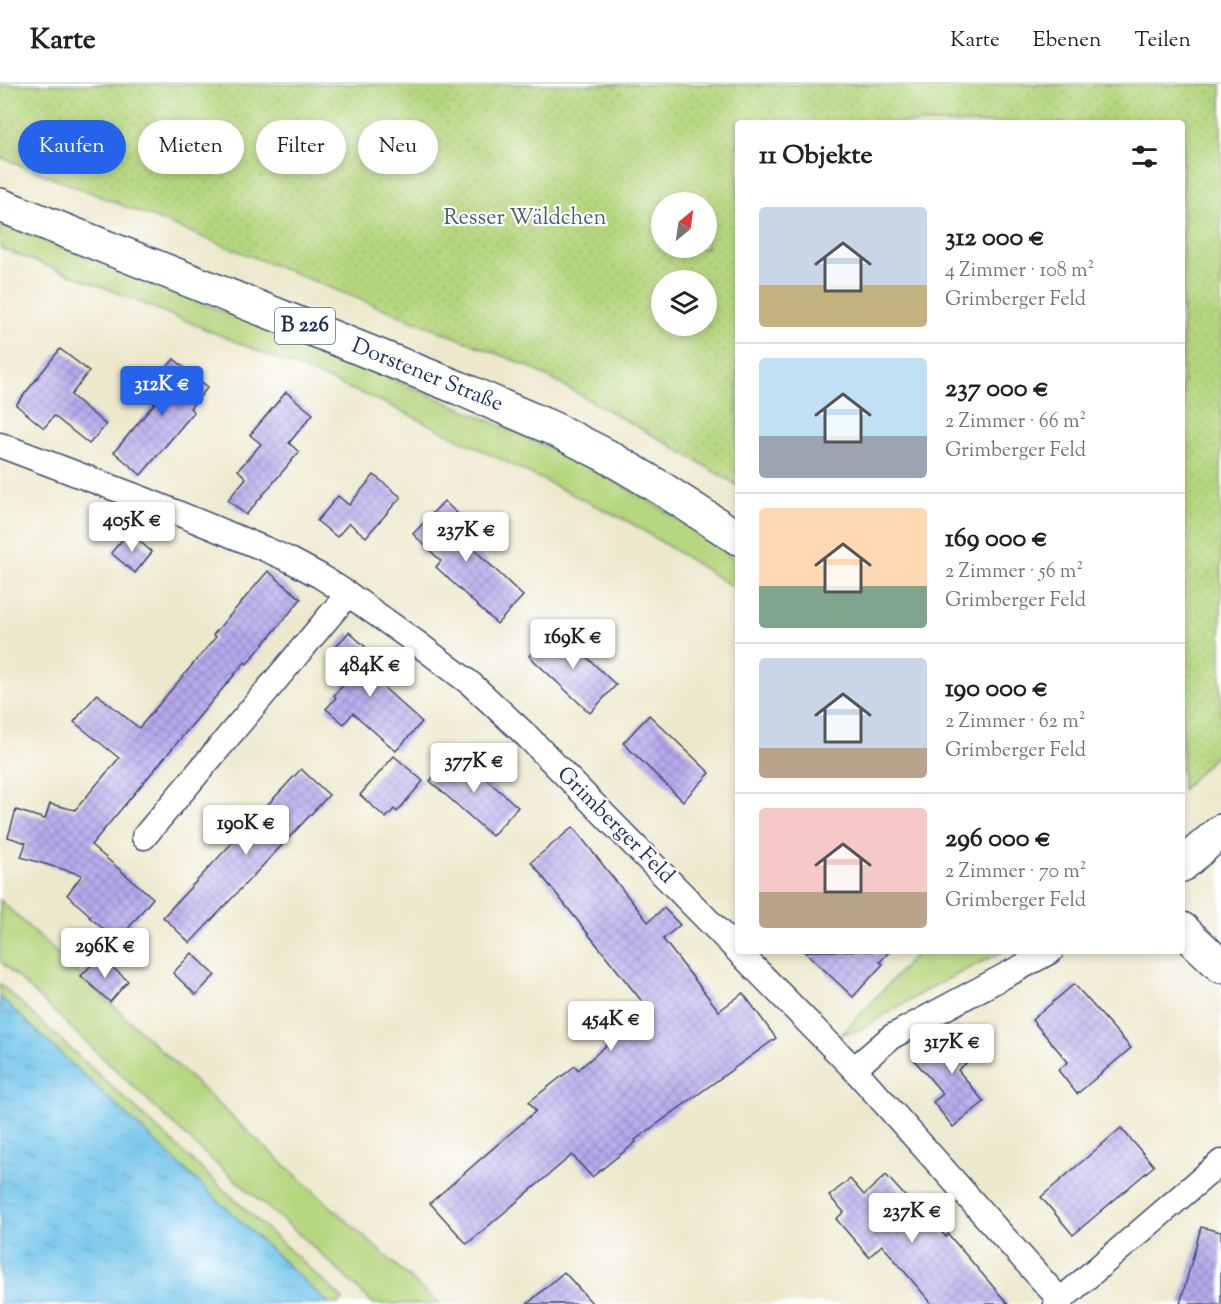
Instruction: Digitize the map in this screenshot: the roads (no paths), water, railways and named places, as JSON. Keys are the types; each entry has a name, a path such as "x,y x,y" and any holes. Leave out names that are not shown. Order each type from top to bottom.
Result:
{"main road":[{"name":"Dorstener Straße","path":"0,205 459,388 554,429 661,488 735,536"},
{"path":"1185,861 1221,831"},
{"path":"1185,932 1221,966"}],"street":[{"name":"Grimberger Feld","path":"0,444 265,549 320,576 348,594 471,684 527,736 735,948"},
{"path":"144,837 348,594"},
{"name":"Grimberger Feld","path":"741,954 854,1069 1058,1302"},
{"path":"854,1069 891,1037 1046,954"},
{"path":"1058,1302 1221,1162"}],"water":[{"path":"0,997 329,1304 0,1304"}],"park label":[{"name":"Resser Wäldchen","path":"525,219"}]}
